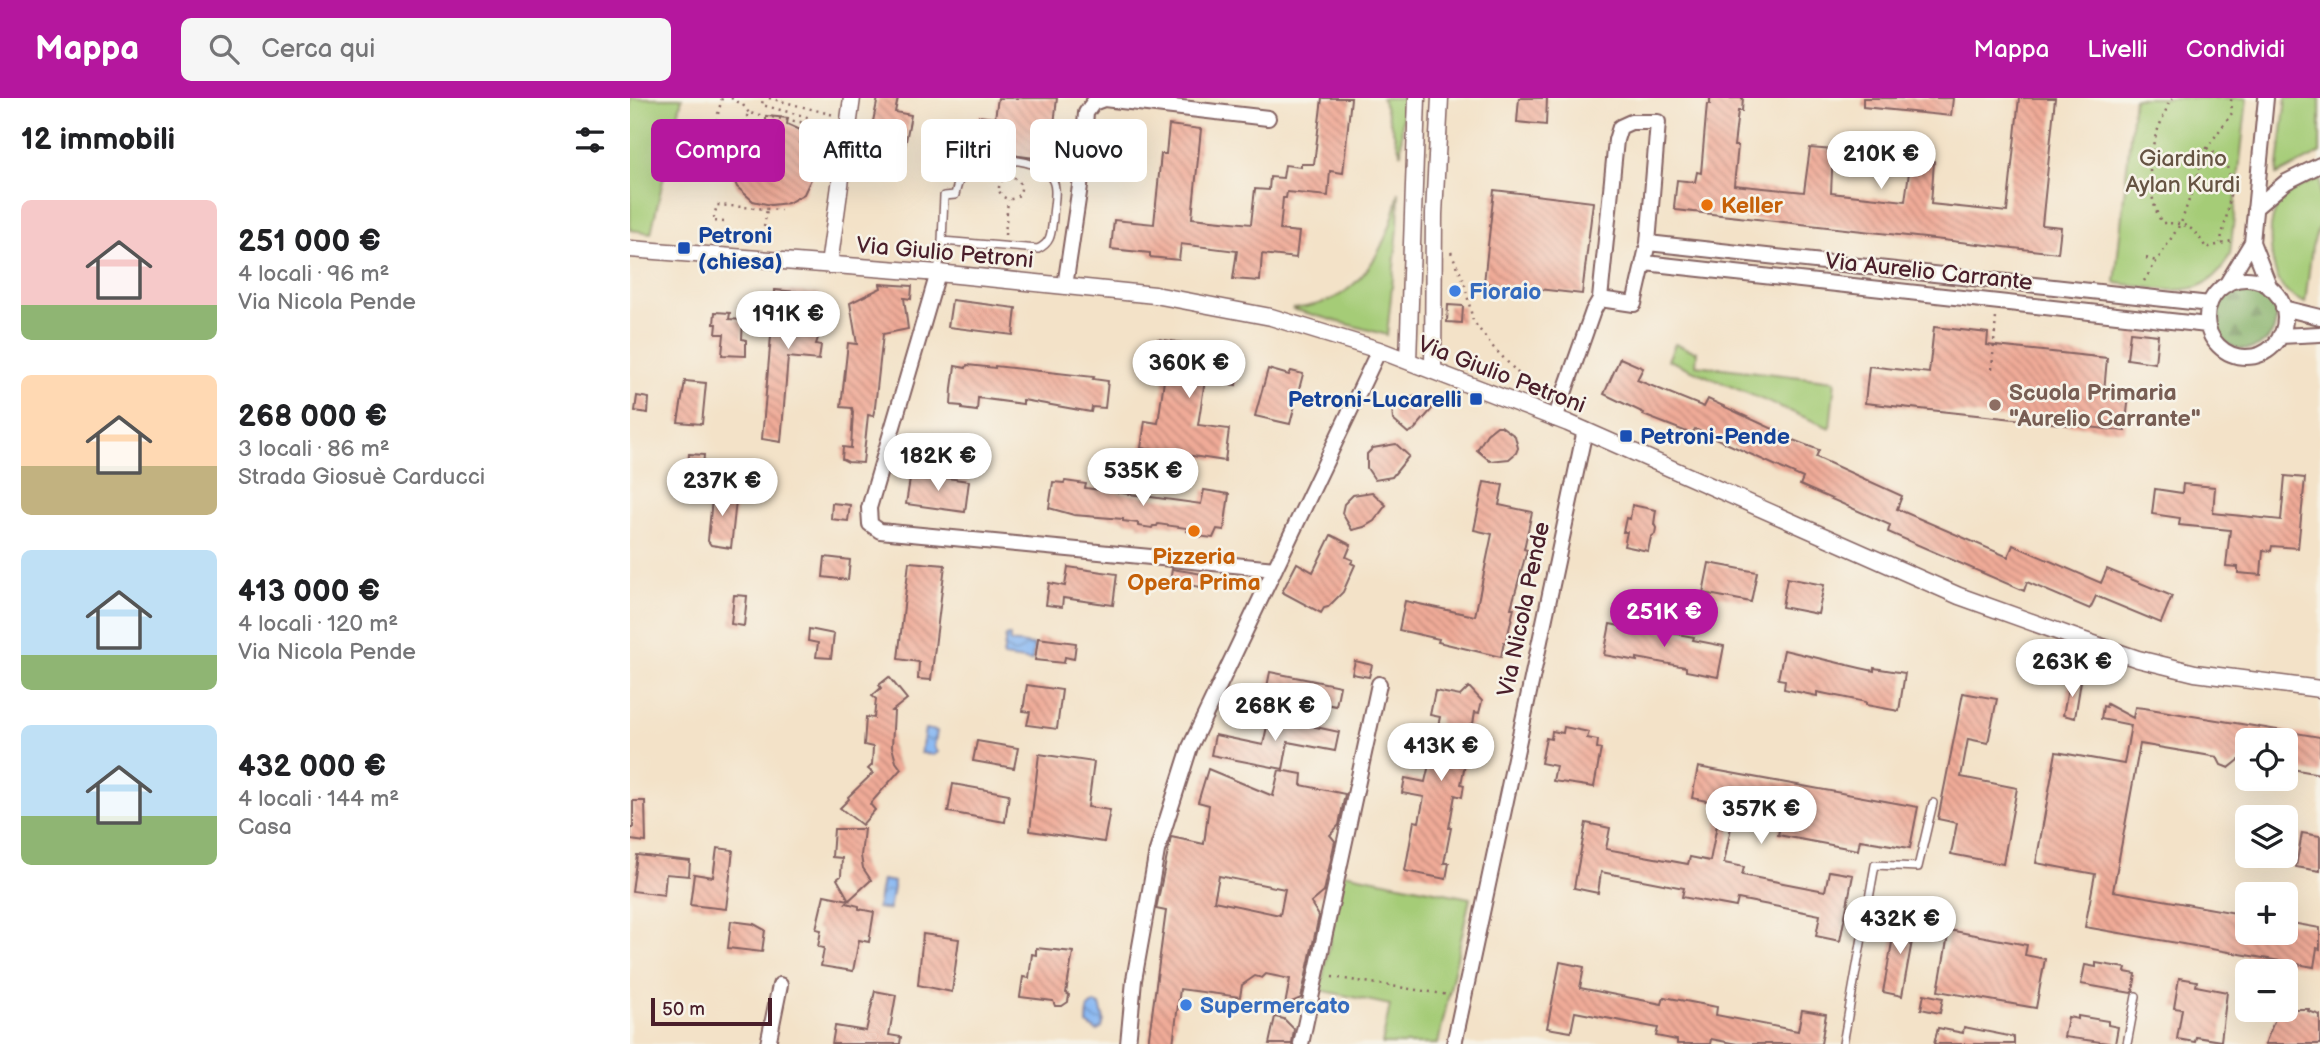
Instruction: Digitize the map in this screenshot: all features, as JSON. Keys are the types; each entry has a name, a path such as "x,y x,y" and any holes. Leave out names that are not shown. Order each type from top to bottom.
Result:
{"street":[{"path":"829,265 847,118 852,98"},
{"path":"1408,361 1418,98"},
{"path":"1433,371 1434,214 1440,98"},
{"path":"2227,285 2252,242 2266,98"},
{"path":"1065,286 1080,186 1086,113 1093,103 1104,99 1268,118"},
{"path":"1548,416 1593,311 1601,299 1616,140 1620,127 1631,122 1658,122 1648,243 1634,304 1601,299"},
{"path":"2255,208 2286,182 2320,165"},
{"path":"2252,242 2270,288 2283,308 2283,327 2273,346 2252,357 2240,357 2218,346 2207,324 2210,303 2216,292 2227,285 2247,279 2258,281 2270,288"},
{"name":"Via Aurelio Carrante","path":"1648,243 2210,303"},
{"name":"Via Giulio Petroni","path":"630,249 938,273 1155,295 1272,317 1379,350 1585,430 1959,596 2067,635 2138,659 2194,673 2320,689"},
{"name":"Via Aurelio Carrante","path":"1645,263 2207,324"},
{"path":"938,273 869,508 870,524 880,531 1275,569"},
{"path":"2283,308 2320,317"},
{"path":"2280,336 2320,334"},
{"path":"1128,1044 1134,980 1157,851 1190,747 1379,350"},
{"name":"Via Nicola Pende","path":"1454,1044 1585,430"},
{"path":"1301,1044 1379,684"},
{"path":"768,1044 780,985"}],"lane":[{"path":"938,273 944,196 955,195 957,183 966,170 990,159 1028,163 1045,170 1054,181 1051,239 1046,245 1038,249 942,241"},
{"path":"1843,1044 1875,865 1918,867 1933,803"},
{"path":"2127,1044 2136,996"}],"path":[{"path":"717,119 722,98"},
{"path":"732,98 749,113 811,124 811,118 762,105 763,98"},
{"path":"769,98 847,118"},
{"path":"2173,98 2169,101 2156,134 2151,167 2151,188 2156,212 2162,223 2181,223 2191,227 2206,248 2235,240"},
{"path":"2140,288 2181,223 2207,148 2232,113 2231,98"},
{"path":"745,119 749,113"},
{"path":"2207,148 2223,160 2229,171 2229,204 2219,244"},
{"path":"1014,177 1020,183 1021,192 1018,197 1008,200 1000,194 999,184 1004,178 1014,177"},
{"path":"1004,246 1008,200"},
{"path":"724,222 713,221 717,205 781,210"},
{"path":"764,227 767,209"},
{"path":"1449,248 1464,281 1473,321 1493,347 1537,394 1548,416"},
{"path":"2146,258 2157,262"},
{"path":"1992,369 1996,313"},
{"path":"1316,976 1371,982 1464,998"}],"green space":[{"path":"630,98 682,98 677,119 651,119 651,182 663,182 651,233 630,230"},
{"path":"1382,98 1403,98 1401,154"},
{"name":"Giardino Aylan Kurdi","path":"2134,98 2247,98 2230,254 2209,281 2196,287 2166,290 2115,283"},
{"path":"2286,98 2320,98 2320,153 2277,175"},
{"path":"2320,178 2320,223 2312,247 2305,303 2287,293 2279,280 2272,258 2272,222 2279,204 2287,195"},
{"path":"1399,192 1387,335 1292,309 1316,305 1334,298 1363,275 1380,250 1392,221"},
{"path":"2239,287 2251,287 2267,296 2274,306 2274,330 2267,340 2251,349 2239,349 2228,344 2219,335 2214,324 2214,312 2219,301 2228,292"},
{"path":"1675,344 1697,352 1696,365 1835,381 1830,428 1668,360"},
{"path":"1344,873 1470,898 1438,1044 1382,1044 1390,1005 1320,990"}],"water":[{"path":"1006,636 1010,636 1010,642 1034,645 1032,661 1003,657"},
{"path":"925,729 937,731 934,747 938,752 934,755 921,753"},
{"path":"882,880 894,882 889,910 877,908"},
{"path":"1094,1003 1100,1005 1104,1020 1102,1028 1097,1031 1087,1024 1088,1008"}],"building":[{"path":"878,98 898,98 895,112 911,115 907,136 907,119 874,119"},
{"path":"998,98 1057,98 1055,119 1030,119 1030,157 1016,155 1016,119 979,119 979,116 995,118"},
{"path":"1322,98 1351,98 1343,173 1330,171 1328,196 1287,192 1286,198 1283,198 1280,230 1299,232 1296,258 1262,254 1260,281 1233,279 1237,251 1181,244 1179,260 1150,257 1150,253 1111,249 1114,220 1154,224 1161,154 1166,154 1169,125 1201,129 1192,218 1251,224 1255,189 1269,190 1270,177 1283,178 1285,165 1301,167 1301,164 1314,164"},
{"path":"1519,98 1547,98 1546,125 1517,122"},
{"path":"1710,98 1743,98 1742,111 1738,111 1734,146 1738,146 1734,185 1804,192 1810,148 1833,150 1831,193 1905,201 1911,158 1934,161 1931,204 2007,212 2019,98 2055,98 2042,225 2061,227 2058,253 1676,210 1677,180 1695,182 1697,172 1701,173 1707,104 1710,104"},
{"path":"1863,98 1953,98 1951,116 1863,107"},
{"path":"766,116 788,118 787,124 799,129 799,182 810,182 804,194 788,203 771,205 753,201 735,182 785,182 785,119 766,119"},
{"path":"1494,190 1593,202 1582,294 1484,283"},
{"path":"880,284 912,286 911,299 904,298 908,329 883,334 875,407 873,416 868,415 863,463 848,462 842,459 843,447 851,448 853,412 852,408 841,407 848,343 857,344 850,303 881,288"},
{"path":"775,290 819,294 816,344 821,345 819,360 788,357 781,442 762,439"},
{"path":"952,300 1016,308 1013,335 948,327"},
{"path":"1448,305 1463,306 1462,323 1447,322"},
{"path":"715,312 730,313 729,319 743,320 742,339 746,340 746,356 722,355 724,334 716,334"},
{"path":"1934,327 1988,333 1987,345 2107,358 2104,392 2129,395 2125,431 1865,403 1869,366 1929,373"},
{"path":"2130,332 2158,335 2155,363 2127,359"},
{"path":"1158,339 1241,352 1236,385 1205,380 1198,425 1229,429 1225,461 1141,448 1145,421 1158,423 1166,366 1154,365"},
{"path":"1620,358 1643,368 1637,380 1704,407 1708,399 1786,435 1785,437 1819,450 1816,457 1902,496 1897,509 2008,557 2013,545 2101,583 2107,569 2172,596 2161,623 2096,596 2090,609 2027,582 2024,591 1888,532 1890,525 1800,485 1803,478 1695,429 1692,434 1643,415 1644,413 1604,394"},
{"path":"967,365 1094,377 1093,379 1108,381 1105,408 1092,407 1091,412 1023,400 1023,404 978,398 977,411 962,409 962,406 951,405 952,388 955,366 966,368"},
{"path":"1268,369 1289,375 1291,371 1303,374 1290,424 1255,416"},
{"path":"685,381 706,383 702,424 678,422"},
{"path":"637,396 649,398 648,413 635,411"},
{"path":"1416,396 1432,409 1414,430 1408,433 1393,420 1392,407 1397,400"},
{"path":"1497,426 1515,436 1518,448 1509,459 1490,461 1477,450 1487,434"},
{"path":"1396,444 1409,456 1392,477 1375,480 1367,468 1367,454 1373,448"},
{"path":"689,454 704,455 701,487 687,486"},
{"path":"911,473 969,481 965,512 906,504"},
{"path":"2285,476 2305,478 2298,548 2272,546 2271,551 2263,550 2261,575 2238,573 2238,567 2226,566 2230,530 2179,525 2180,518 2152,514 2155,489 2182,493 2183,484 2215,487 2213,513 2281,520"},
{"path":"1053,482 1086,484 1085,488 1201,504 1204,490 1229,494 1224,530 1217,529 1213,538 1196,536 1197,532 1187,531 1187,528 1158,524 1152,528 1138,526 1138,523 1123,519 1074,515 1049,508"},
{"path":"1484,482 1503,485 1499,505 1532,512 1524,549 1527,550 1501,657 1399,630 1405,601 1475,616 1492,534 1474,530"},
{"path":"713,488 737,491 731,548 711,545 708,541"},
{"path":"1372,492 1386,505 1374,521 1352,530 1342,513 1344,504 1353,495"},
{"path":"832,503 850,505 848,521 831,519"},
{"path":"1632,505 1656,510 1655,534 1651,537 1648,551 1624,546 1627,532 1623,532 1626,518 1630,519"},
{"path":"1331,535 1351,545 1346,557 1353,560 1351,563 1355,565 1343,592 1321,613 1282,592 1297,563 1313,572"},
{"path":"825,557 850,560 848,580 823,577"},
{"path":"909,562 945,565 931,680 918,679 919,662 898,659"},
{"path":"1709,563 1757,572 1751,602 1703,593"},
{"path":"1068,567 1117,574 1113,605 1063,598 1062,607 1046,605 1049,583 1065,586"},
{"path":"1172,569 1203,574 1201,587 1170,582"},
{"path":"1787,578 1824,585 1818,614 1782,607"},
{"path":"734,595 747,596 744,626 731,624"},
{"path":"1610,624 1694,637 1693,640 1724,646 1718,677 1686,671 1686,667 1604,655"},
{"path":"809,629 834,634 831,658 816,657 818,643 808,641"},
{"path":"1038,638 1076,643 1074,659 1065,657 1064,663 1035,660"},
{"path":"1784,650 1874,671 1874,668 1905,673 1899,711 1817,692 1817,696 1784,689 1785,680 1778,679"},
{"path":"1355,661 1372,665 1369,677 1352,674"},
{"path":"1270,672 1340,686 1336,706 1266,692"},
{"path":"889,677 907,699 892,711 892,747 901,769 870,804 875,810 862,825 840,808 873,773 868,769 872,765 873,747 864,745 866,717 874,718 876,699 872,696 881,688 879,685"},
{"path":"2070,679 2081,681 2075,718 2063,715"},
{"path":"1027,685 1062,690 1057,729 1027,725 1030,712 1023,711"},
{"path":"1469,687 1482,701 1479,713 1475,712 1473,724 1470,724 1465,748 1468,749 1461,784 1464,785 1462,797 1455,795 1444,863 1449,863 1446,879 1405,871 1414,821 1419,822 1424,797 1402,793 1405,778 1425,782 1440,717 1430,715 1435,691 1460,696"},
{"path":"1963,693 1997,699 1988,743 1968,739 1961,777 2017,788 2003,864 1951,854 1957,823 1938,819"},
{"path":"2107,704 2133,718 2135,707 2264,728 2235,728 2235,763 2229,768 2221,765 2217,757 2140,744 2113,891 2235,913 2235,945 2298,945 2298,924 2320,928 2320,949 2317,948 2314,967 2298,964 2298,959 2268,959 2085,927 2095,874 2036,863 2056,752 2124,764 2131,725 2101,719 2103,706 2106,707"},
{"path":"1269,717 1339,732 1335,751 1288,742 1283,769 1211,755 1215,735 1263,745"},
{"path":"1564,727 1589,732 1587,738 1598,740 1597,748 1601,749 1594,787 1553,781 1556,766 1541,763 1546,738 1551,739 1552,731 1563,733"},
{"path":"2298,733 2320,737 2320,774 2298,770"},
{"path":"977,741 1018,748 1014,768 973,761"},
{"path":"1039,754 1094,762 1088,807 1110,810 1104,842 1030,831"},
{"path":"1698,767 1918,807 1910,848 1860,840 1858,850 1778,835 1782,818 1735,807 1724,863 1744,867 1742,875 1825,891 1829,871 1853,875 1840,941 1816,936 1820,915 1738,899 1736,907 1682,897 1684,888 1601,872 1598,893 1574,888 1586,823 1610,828 1606,849 1688,864 1690,857 1710,861 1721,804 1692,798"},
{"path":"1208,769 1273,796 1279,770 1302,774 1301,785 1345,794 1339,825 1330,835 1335,841 1324,892 1311,903 1319,916 1301,998 1285,1005 1290,979 1266,974 1262,978 1255,976 1242,985 1240,997 1180,989 1173,1044 1148,1044 1166,911 1156,909 1171,837 1204,844 1209,805 1198,802","holes":["1219,876 1285,889 1280,915 1214,901"]},
{"path":"953,784 1009,794 1005,822 948,812"},
{"path":"633,801 645,801 646,842 630,840"},
{"path":"834,829 864,829 861,856 863,868 871,880 846,903 874,912 869,942 859,940 853,971 821,966 824,948 818,947 821,930 816,929 824,895 849,900 837,879 841,876 842,858 832,857"},
{"path":"2302,833 2320,836 2320,871 2298,867"},
{"path":"717,848 733,850 726,909 690,905 694,874 713,877"},
{"path":"637,855 690,861 689,876 666,874 664,895 632,891"},
{"path":"1897,915 1916,919 1902,996 1883,992"},
{"path":"731,921 754,924 765,930 762,952 728,948"},
{"path":"1949,930 2027,945 2025,955 2045,959 2036,1008 1938,991"},
{"path":"923,934 959,939 952,992 918,985"},
{"path":"1036,948 1073,952 1066,993 1069,995 1068,1002 1062,1006 1055,1006 1053,1001 1020,997 1023,977 1029,978 1032,954 1036,955"},
{"path":"1560,962 1584,967 1580,988 1662,1004 1664,997 1717,1007 1716,1015 1798,1031 1802,1010 1826,1014 1821,1044 1737,1044 1711,1039 1710,1044 1677,1044 1677,1040 1656,1036 1658,1028 1575,1012 1571,1032 1547,1028"},
{"path":"2096,963 2126,968 2125,972 2136,974 2133,991 2131,993 2081,984 2085,965 2096,967"},
{"path":"2179,978 2197,981 2196,986 2227,992 2221,1041 2196,1037 2195,1042 2177,1039 2182,1009 2174,1008"},
{"path":"875,991 896,995 889,1035 901,1037 900,1044 832,1044 835,1026 866,1031"},
{"path":"1924,994 1943,998 1940,1013 1921,1009"},
{"path":"2298,1009 2309,1009 2308,1011 2320,1015 2320,1044 2265,1044 2274,1022 2298,1022"},
{"path":"2078,1016 2108,1021 2108,1025 2118,1027 2115,1044 2064,1037 2068,1017 2078,1019"},
{"path":"1275,1017 1284,1019 1294,1029 1292,1044 1269,1044"},
{"path":"1964,1027 2014,1037 2014,1044 1934,1044 1938,1028 1963,1033"}],"place":[{"name":"Keller","path":"1707,205"},
{"name":"Petroni (chiesa)","path":"684,248"},
{"name":"Fioraio","path":"1455,291"},
{"name":"Petroni-Lucarelli","path":"1476,399"},
{"name":"Scuola Primaria \"Aurelio Carrante\"","path":"1995,405"},
{"name":"Petroni-Pende","path":"1626,436"},
{"name":"Pizzeria Opera Prima","path":"1194,531"},
{"name":"Supermercato","path":"1186,1005"}]}
